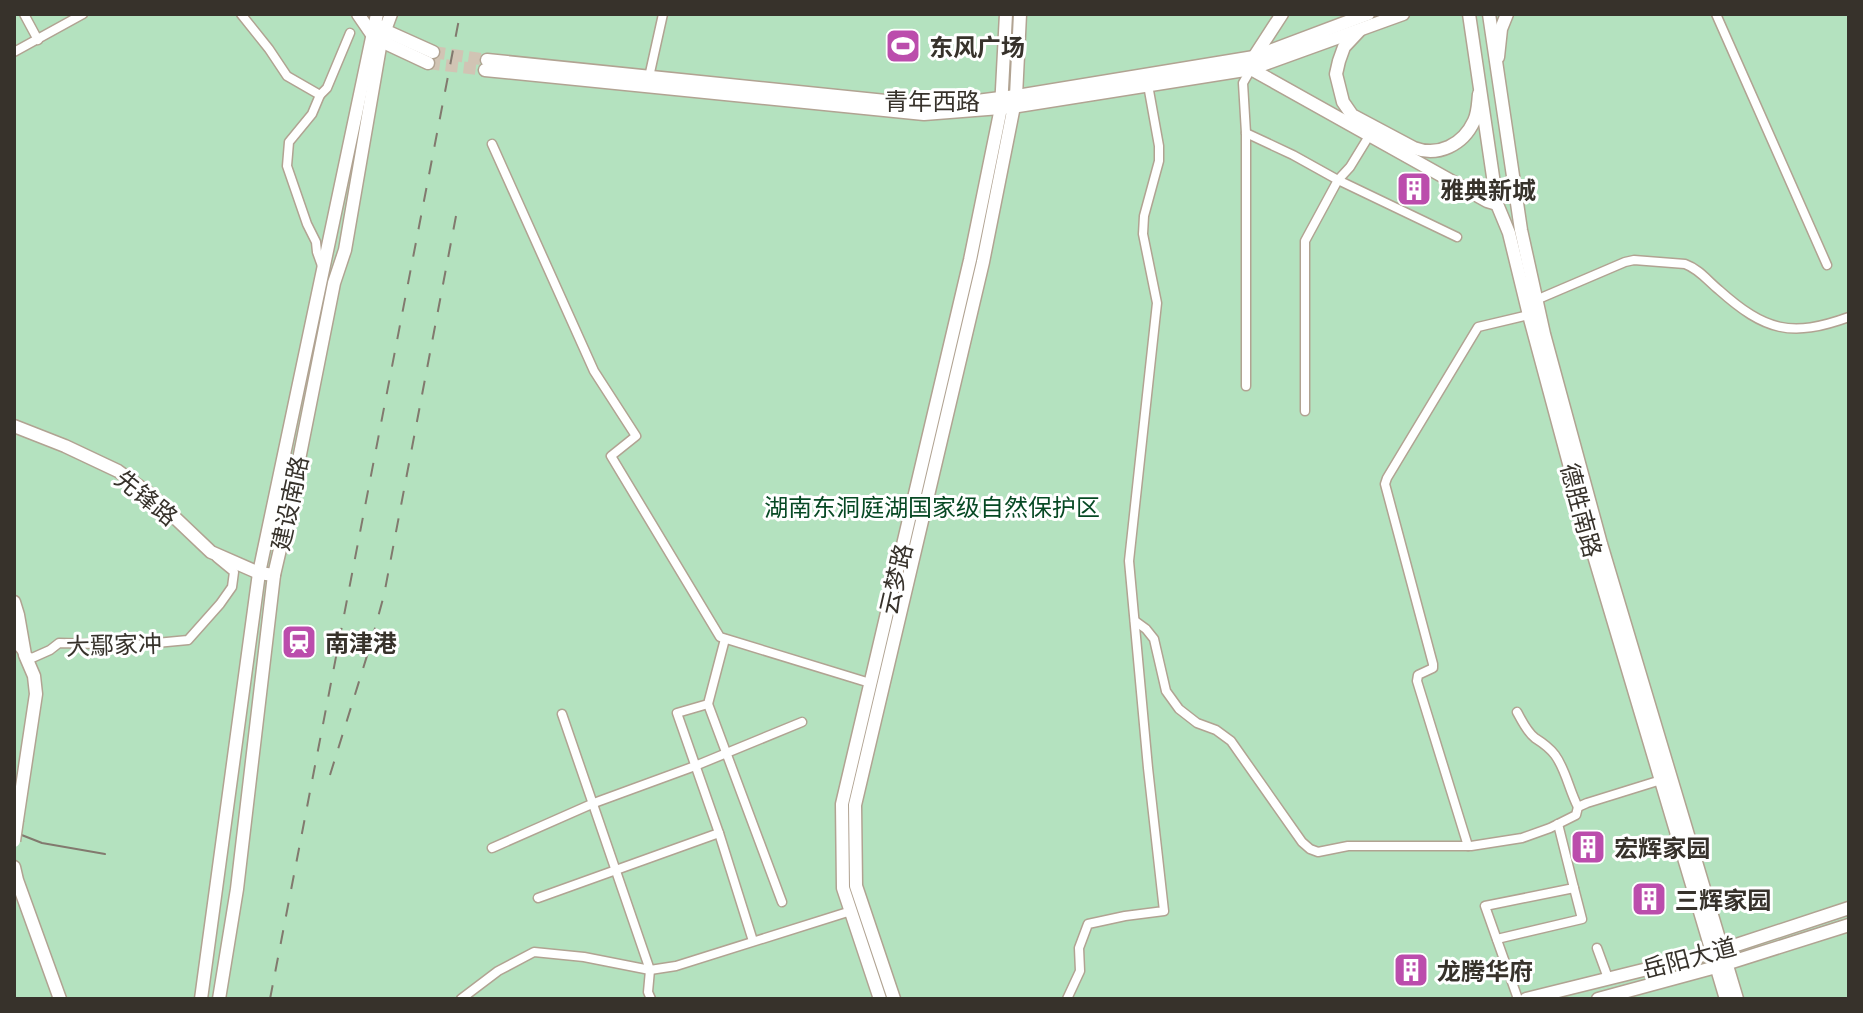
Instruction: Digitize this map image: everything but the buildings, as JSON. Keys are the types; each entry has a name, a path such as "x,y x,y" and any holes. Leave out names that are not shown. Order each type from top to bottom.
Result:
{"main road":[{"path":"358,14 430,58"},
{"name":"建设南路","path":"201,999 259,573 377,28 391,14"},
{"name":"云梦路","path":"880,999 843,888 842,804 1008,102 1006,14"},
{"path":"894,999 856,886 855,805 983,262 1020,14"},
{"path":"1282,14 1252,63 1369,136 1497,204"},
{"name":"青年西路","path":"1368,14 1252,63 1008,102 961,113 924,114 486,65 649,77 915,104 1008,102 1148,85 1252,63 1403,14"},
{"name":"德胜南路","path":"1469,14 1497,204 1509,233 1592,549 1661,780 1717,951"},
{"name":"德胜南路","path":"1489,14 1521,230 1536,300 1601,544 1717,951 1726,999"},
{"path":"1496,68 1501,29 1507,14"},
{"name":"建设南路","path":"219,999 237,889 274,575 334,283 345,250 377,28"},
{"path":"1362,29 1344,47 1339,61 1336,74 1343,102 1352,115 1414,148 1423,152 1445,149 1463,137 1474,121 1480,87"},
{"name":"先锋路","path":"14,426 76,450 118,471 150,494 211,552 259,573 274,575"},
{"path":"14,602 36,694 14,841"},
{"path":"15,876 60,999"},
{"name":"岳阳大道","path":"1526,999 1717,951 1849,908"},
{"name":"岳阳大道","path":"1598,999 1721,966 1849,925"},
{"name":"德胜南路","path":"1721,966 1737,999"}],"street":[{"path":"24,14 38,40"},
{"path":"14,52 83,14"},
{"path":"241,14 287,76 320,95"},
{"path":"649,77 663,14"},
{"path":"1716,14 1827,265"},
{"path":"323,270 316,242 287,166 289,142 312,114 320,95 327,88 350,33"},
{"path":"1246,386 1246,133 1243,83 1252,63"},
{"path":"1067,999 1080,971 1079,948 1088,924 1164,911 1130,577 1130,546 1157,303 1143,234 1144,216 1159,161 1148,85"},
{"path":"1246,133 1457,237"},
{"path":"1305,411 1305,241 1338,180 1369,136"},
{"path":"492,144 594,371 636,436 611,456 720,637 870,683"},
{"path":"1536,300 1634,260 1692,267 1754,317 1776,327 1804,330 1849,317"},
{"path":"1468,846 1417,681 1418,675 1429,671 1433,664 1385,484 1478,327 1529,315"},
{"name":"大鄢家冲","path":"25,655 32,658 59,643 135,645 188,640 232,587 234,572 211,552"},
{"path":"1135,621 1154,639 1166,691 1173,700 1188,718 1223,733 1231,741 1302,842 1318,852 1348,846 1468,846 1522,838 1576,815 1578,807 1561,764 1525,727 1517,712"},
{"path":"725,639 708,704 782,902"},
{"path":"14,641 25,655"},
{"path":"708,704 677,713 753,941"},
{"path":"562,714 650,970 648,992 651,999"},
{"path":"492,848 594,803 802,722"},
{"path":"1578,807 1661,780"},
{"path":"1497,939 1582,919 1558,824"},
{"path":"1558,824 1588,925"},
{"path":"538,898 719,833"},
{"path":"1518,999 1485,906 1574,888"},
{"path":"461,999 498,971 534,952 584,957 650,970 676,966 851,911"},
{"path":"1597,948 1608,978"}],"green space":[{"name":"湖南东洞庭湖国家级自然保护区","path":"14,14 1849,14 1849,999 14,999"}],"tunnel":[{"path":"433,52 487,60"},
{"path":"428,63 485,70"}],"tram line":[{"path":"14,832 42,843 105,854"}],"railway":[{"path":"270,999 460,14"},
{"path":"330,775 384,595 456,216"}],"place":[{"name":"东风广场","path":"903,46"},
{"name":"雅典新城","path":"1414,189"},
{"name":"南津港","path":"299,642"},
{"name":"宏辉家园","path":"1588,847"},
{"name":"三辉家园","path":"1649,899"},
{"name":"龙腾华府","path":"1411,970"}]}
